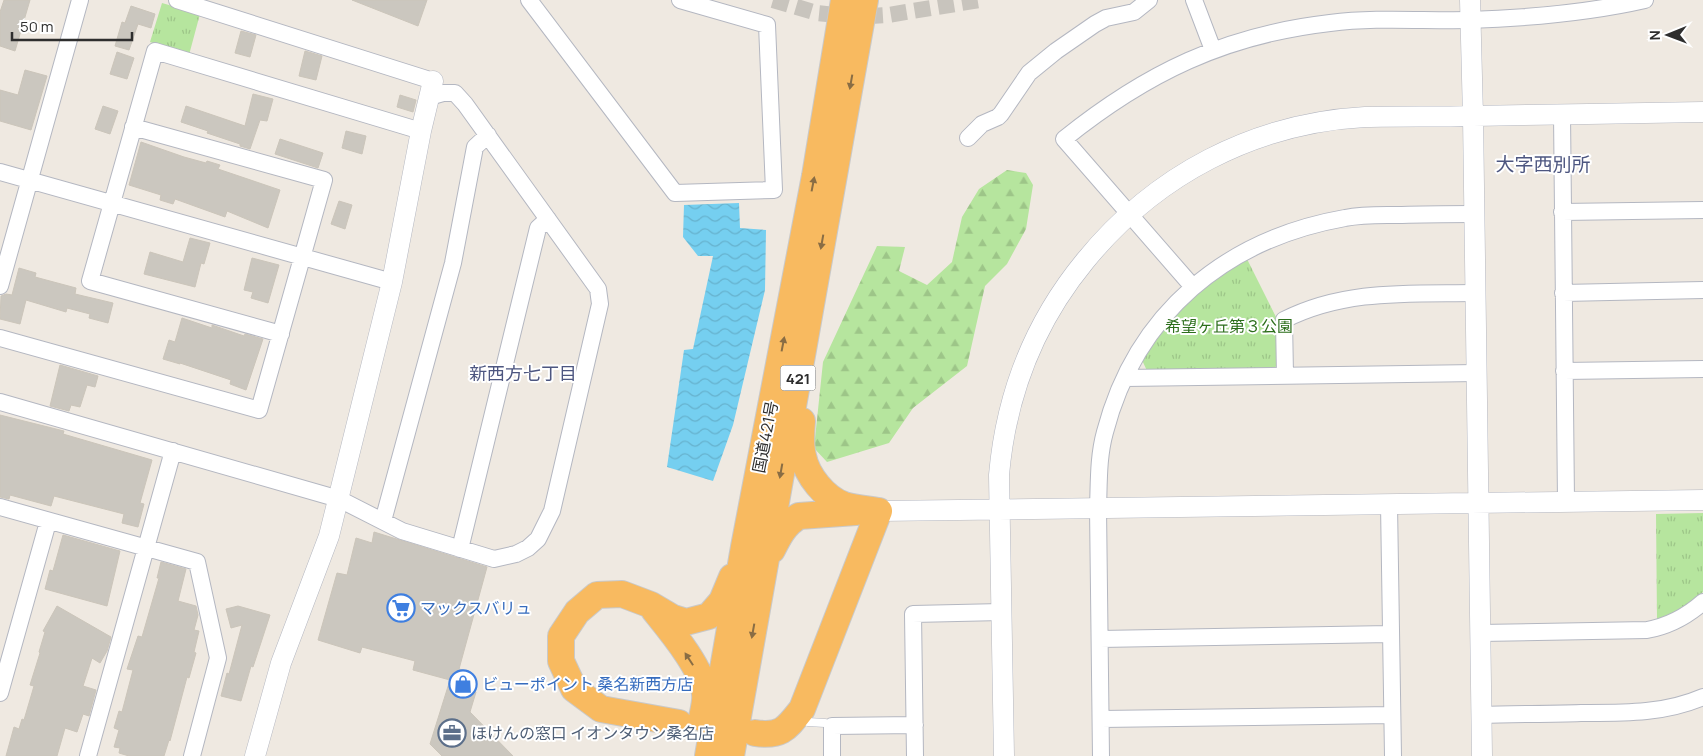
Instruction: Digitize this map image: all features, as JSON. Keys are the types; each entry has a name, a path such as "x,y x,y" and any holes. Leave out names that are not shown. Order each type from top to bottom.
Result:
{"highway":[{"path":"829,86 825,45 831,0"},
{"name":"国道421号","path":"708,756 744,546 815,176 844,0"},
{"name":"国道421号","path":"730,756 865,0"},
{"name":"421","path":"856,56 877,10 885,0"},
{"path":"809,311 808,366 802,414 801,442 806,466 817,484 832,499 852,507 879,511"},
{"path":"766,562 785,527 798,516 879,511"},
{"path":"755,733 768,735 786,729 802,709 879,511"},
{"path":"679,723 601,709 574,689 561,661 561,636 577,612 596,595 622,594 650,605 673,618 686,622 708,616 722,601 744,546"},
{"path":"650,605 674,634 699,674 705,695 696,756"}],"street":[{"path":"0,286 80,0"},
{"path":"0,402 339,499 402,531 494,559 516,554 528,548 538,539 552,511 600,304 598,289 488,135 455,93 443,94 177,0"},
{"path":"528,0 675,193 774,190 767,25 680,0"},
{"path":"968,138 982,124 998,117 1030,73 1056,51 1095,24 1106,18 1134,12 1149,0"},
{"path":"1194,0 1213,50"},
{"path":"1193,287 1064,139 1095,114 1131,90 1178,65 1213,50 1282,30 1331,22 1470,10 1546,16 1646,0"},
{"path":"1470,10 1482,756"},
{"path":"281,334 90,281 155,51 421,131"},
{"path":"255,756 280,663 330,536 392,282 431,89"},
{"path":"1004,756 999,509 1000,468 1006,431 1019,379 1044,319 1069,282 1095,249 1129,213 1157,190 1201,163 1244,144 1283,130 1325,122 1364,117 1703,112"},
{"path":"1562,114 1566,501"},
{"path":"0,338 259,410 324,180 133,127"},
{"path":"382,521 453,263 475,147 488,135"},
{"path":"0,172 392,282"},
{"path":"1562,212 1703,210"},
{"path":"1102,756 1099,470 1104,434 1125,378 1136,356 1161,321 1193,287 1227,261 1272,238 1310,225 1348,217 1474,214"},
{"path":"460,549 538,228 548,219"},
{"path":"1563,293 1703,290"},
{"path":"1285,375 1284,320 1293,315 1332,302 1367,295 1475,293"},
{"path":"1564,371 1703,369"},
{"path":"1125,378 1477,373"},
{"path":"88,756 173,450"},
{"path":"879,511 1703,500"},
{"path":"1389,504 1393,756"},
{"path":"0,507 48,522 197,562 218,658 192,756"},
{"path":"0,693 48,522"},
{"path":"1480,633 1647,630 1672,623 1703,602"},
{"path":"915,756 914,614 1002,612"},
{"path":"1100,639 1391,634"},
{"path":"1481,715 1633,713 1680,706 1703,697"},
{"path":"1102,719 1392,715"},
{"path":"832,756 832,726 915,725"}],"lane":[{"path":"808,722 826,723 832,726"}],"green space":[{"path":"162,3 200,14 189,55 150,42"},
{"path":"1007,170 1026,173 1033,185 1026,229 1007,264 985,286 967,366 913,408 889,443 827,462 814,448 823,362 877,246 905,247 899,271 927,285 952,262 962,217 979,189"},
{"name":"希望ヶ丘第３公園","path":"1247,259 1276,317 1278,364 1272,371 1148,373 1142,360 1169,322 1199,290"},
{"path":"1703,513 1703,592 1680,612 1657,620 1656,514"}],"water":[{"path":"739,203 740,228 766,230 765,290 733,425 713,481 667,467 684,350 693,349 713,256 698,256 683,237 684,205"}],"building":[{"path":"4,0 30,0 15,51 0,46 0,12"},
{"path":"352,0 427,0 418,26"},
{"path":"131,6 155,14 151,28 138,24 129,50 115,46 122,22 125,23"},
{"path":"241,31 256,35 250,57 235,53"},
{"path":"305,51 322,56 316,80 299,76"},
{"path":"117,52 134,58 127,79 110,74"},
{"path":"25,70 47,76 31,130 0,121 0,90 18,95"},
{"path":"253,94 273,99 267,121 260,120 250,149 181,122 186,106 245,126"},
{"path":"400,95 416,100 413,112 397,107"},
{"path":"103,106 118,111 110,134 95,129"},
{"path":"346,131 366,136 362,154 342,148"},
{"path":"280,139 323,153 318,168 275,154"},
{"path":"141,142 184,157 220,165 218,169 280,190 268,228 227,211 225,217 175,199 173,204 160,200 161,195 129,185"},
{"path":"339,201 352,205 345,229 331,224"},
{"path":"190,238 210,243 204,264 201,263 195,287 144,274 150,252 183,262"},
{"path":"252,258 279,265 268,303 251,298 253,292 244,290"},
{"path":"19,268 36,273 35,277 76,288 75,294 113,303 108,323 89,318 90,314 67,308 66,312 26,300 20,324 0,319 1,296 6,294 12,295"},
{"path":"182,318 212,328 212,325 244,336 245,334 263,339 246,390 230,384 231,380 163,359 169,340 175,342"},
{"path":"60,365 98,376 95,387 87,385 80,407 71,405 69,411 50,406"},
{"path":"0,415 64,431 63,434 152,460 140,503 144,504 138,527 122,523 124,514 54,496 51,506 10,495 9,499 0,497"},
{"name":"マックスバリュ","path":"374,532 487,567 459,669 471,672 467,689 476,692 470,712 513,756 442,756 430,744 450,680 413,670 415,661 362,647 360,653 318,640 337,573 347,575 356,538 372,543"},
{"path":"63,535 120,551 107,606 45,589 50,570 53,571"},
{"path":"161,562 186,569 178,601 196,606 198,615 194,630 199,631 194,652 196,653 164,756 129,756 119,753 120,748 114,747 119,730 114,728 119,711 122,712 133,670 127,669 138,636 142,637 159,578 157,578"},
{"path":"57,606 111,637 107,651 100,663 92,658 83,686 96,690 89,716 83,714 77,732 65,728 57,756 6,756 14,727 19,729 22,719 24,720 34,686 30,685 40,653 45,632 43,631"},
{"path":"238,606 270,615 253,667 251,666 241,701 221,696 242,625 231,628 226,609"}],"tunnel":[{"path":"773,0 817,13 856,17 888,15 980,0"}],"place":[{"name":"マックスバリュ","path":"401,608"},
{"name":"ビューポイント 桑名新西方店","path":"463,684"},
{"name":"ほけんの窓口 イオンタウン桑名店","path":"452,733"}],"district":[{"name":"大字西別所","path":"1543,164"},
{"name":"新西方七丁目","path":"523,373"}]}
